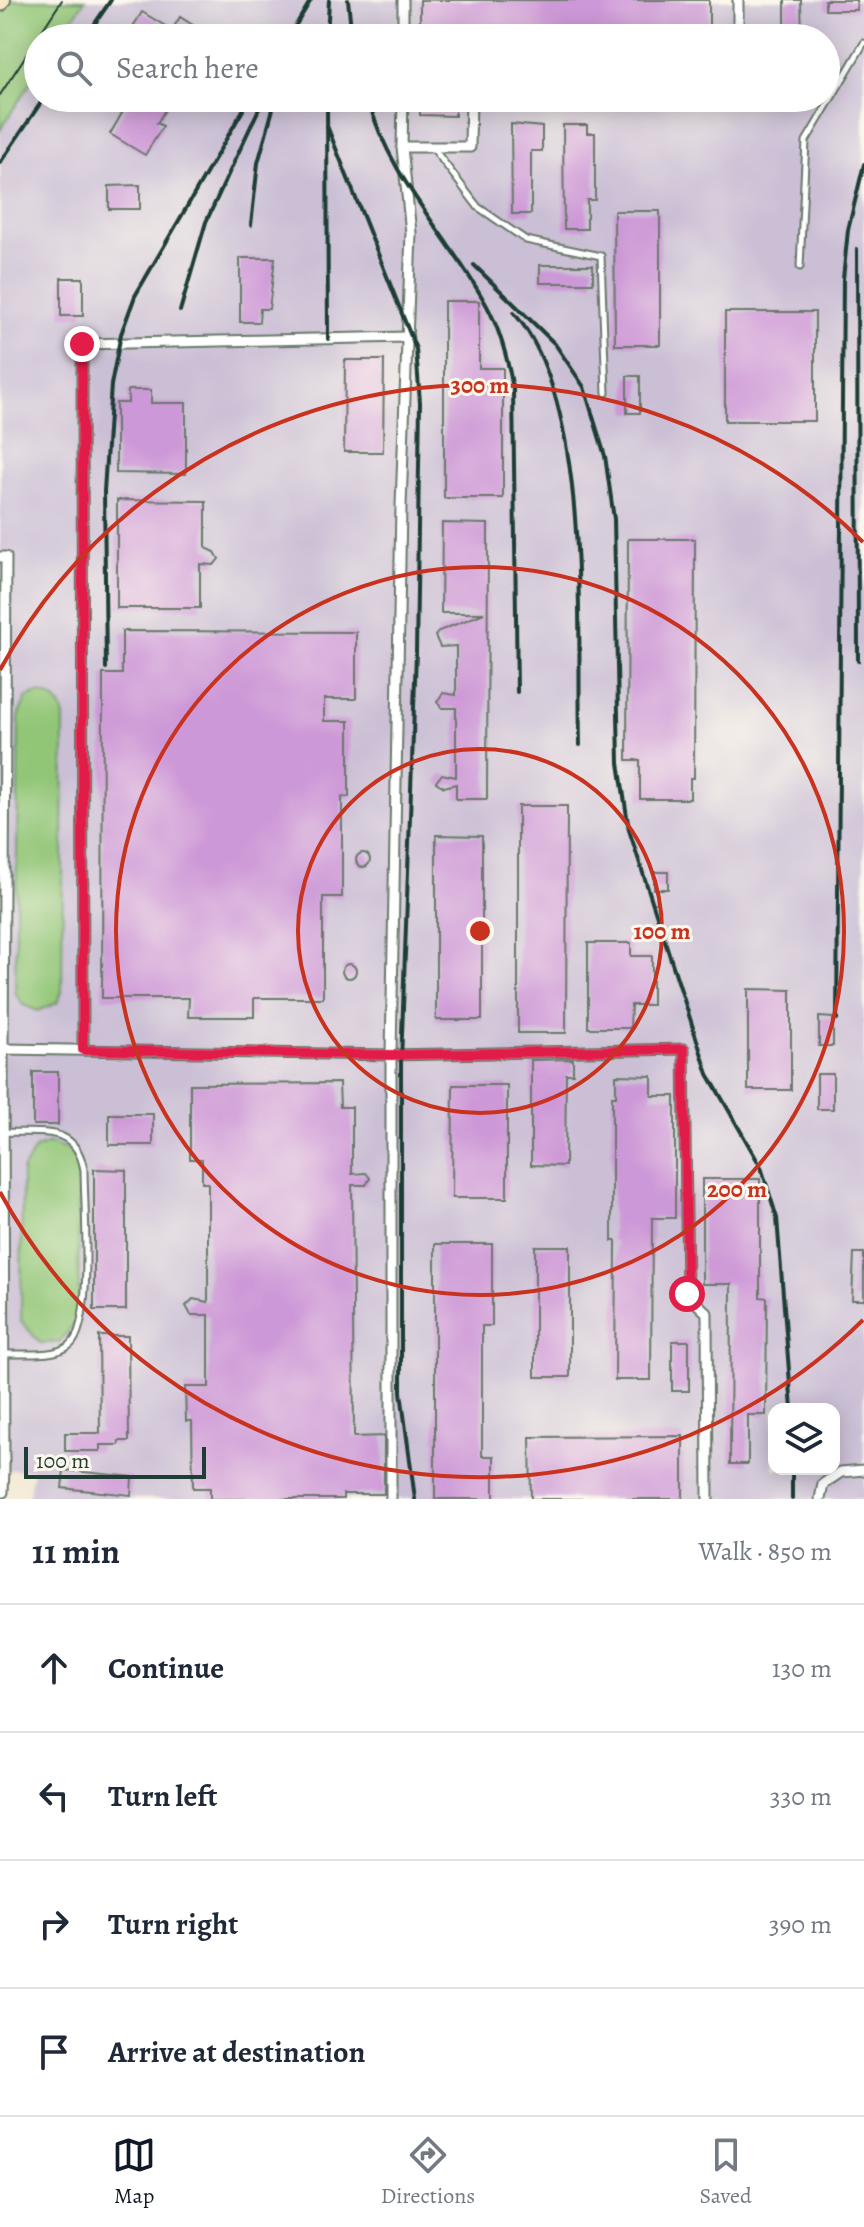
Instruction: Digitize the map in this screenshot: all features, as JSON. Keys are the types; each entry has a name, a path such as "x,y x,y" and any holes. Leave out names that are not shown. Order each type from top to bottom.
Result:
{"street":[{"path":"403,0 403,24"},
{"path":"738,0 738,24"},
{"path":"391,1499 391,1055 411,233 402,147 403,112"},
{"path":"402,147 470,147 471,112"},
{"path":"83,1050 82,344 408,337"},
{"path":"0,557 6,557 2,1049 4,1470 3,1492 0,1493"},
{"path":"2,1049 391,1055 684,1049 687,1294 707,1313 708,1499"},
{"path":"820,1499 823,1484 841,1472 864,1470"}],"lane":[{"path":"840,84 864,43"},
{"path":"800,267 806,141 823,112"},
{"path":"433,147 478,207 526,240 601,256 606,393"},
{"path":"3,1132 66,1136 81,1149 84,1170 85,1316 71,1344 58,1351 3,1354"}],"shaded area":[{"path":"85,0 864,0 864,1499 28,1499 33,1470 0,1470 0,130 24,93 24,112 840,112 840,24 69,24"}],"green space":[{"path":"7,0 85,0 69,24 24,24 24,93 0,130 0,11"},
{"path":"39,693 56,700 64,717 62,992 57,1003 38,1011 23,1005 15,992 19,714 27,697"},
{"path":"49,1143 70,1151 78,1168 79,1318 59,1342 40,1343 21,1321 22,1170 36,1148"}],"building":[{"path":"420,0 709,0 709,24 420,24"},
{"path":"785,0 801,0 802,24 785,24"},
{"path":"825,0 856,0 857,10 825,10"},
{"path":"142,12 162,24 135,24"},
{"path":"180,17 191,24 176,24"},
{"path":"123,112 164,112 157,123 163,126 145,155 110,134"},
{"path":"420,112 455,112 455,116 420,115"},
{"path":"511,124 542,127 542,151 531,151 531,214 512,214"},
{"path":"563,125 587,125 587,133 595,133 595,200 587,200 587,229 564,229"},
{"path":"140,185 140,209 109,209 109,186"},
{"path":"614,211 660,211 660,345 615,345"},
{"path":"240,258 275,258 269,309 260,309 259,322 240,322"},
{"path":"540,265 593,265 593,283 540,283"},
{"path":"61,278 83,278 83,316 61,316"},
{"path":"444,301 479,301 479,368 503,368 503,498 444,498"},
{"path":"725,312 815,312 815,421 725,421"},
{"path":"345,360 384,360 383,452 344,452"},
{"path":"627,376 640,376 640,413 627,413"},
{"path":"128,390 151,390 151,403 186,403 186,474 116,473 116,403 128,403"},
{"path":"117,500 206,501 206,548 215,552 219,559 214,565 200,564 200,608 117,608"},
{"path":"442,523 488,524 487,799 456,799 456,784 444,787 436,782 442,774 456,777 456,708 442,708 437,702 443,693 456,695 456,646 440,647 435,636 439,631 484,613 441,613"},
{"path":"628,539 695,539 694,778 690,778 690,799 640,799 640,760 627,760"},
{"path":"122,631 356,632 356,699 324,699 324,721 349,721 349,797 342,797 342,897 323,897 323,998 254,998 254,1017 188,1017 189,998 102,998 103,674 122,674"},
{"path":"518,806 567,806 566,1033 518,1033"},
{"path":"436,835 482,836 482,1020 436,1020"},
{"path":"363,853 370,860 363,867 356,860"},
{"path":"654,872 668,872 668,889 654,889"},
{"path":"588,943 631,943 631,956 652,956 652,1005 631,1005 630,1028 588,1028"},
{"path":"349,964 356,971 349,978 342,971"},
{"path":"748,989 791,990 791,1090 748,1090"},
{"path":"819,1017 833,1018 833,1046 819,1046"},
{"path":"573,1059 573,1074 566,1074 565,1166 531,1165 531,1060"},
{"path":"33,1072 58,1072 58,1125 33,1125"},
{"path":"817,1074 833,1074 833,1109 817,1109"},
{"path":"616,1075 652,1076 652,1096 675,1096 675,1218 652,1218 651,1380 615,1380 616,1241 612,1241 612,1096 616,1096"},
{"path":"339,1083 340,1107 352,1107 352,1174 366,1173 370,1178 366,1185 352,1185 354,1437 384,1436 384,1494 343,1494 343,1499 210,1499 210,1488 193,1488 192,1421 186,1421 185,1387 209,1387 209,1315 191,1315 186,1306 193,1299 208,1302 208,1183 202,1183 202,1159 190,1159 190,1084"},
{"path":"453,1085 507,1085 507,1198 452,1198"},
{"path":"109,1114 153,1114 153,1145 109,1145"},
{"path":"94,1169 126,1170 126,1310 94,1310"},
{"path":"702,1179 760,1179 760,1297 767,1298 766,1415 748,1415 748,1464 730,1464 731,1284 702,1284"},
{"path":"435,1244 492,1244 492,1326 482,1326 482,1456 494,1456 494,1499 435,1499"},
{"path":"535,1246 570,1246 570,1377 535,1377"},
{"path":"854,1253 864,1253 864,1300 852,1300"},
{"path":"99,1336 128,1336 129,1441 119,1441 119,1445 100,1445 100,1451 65,1451 65,1433 100,1433"},
{"path":"672,1341 689,1341 689,1391 672,1391"},
{"path":"683,1436 683,1499 531,1499 530,1437"},
{"path":"64,1470 132,1477 131,1495 62,1488"}],"tram line":[{"path":"46,24 62,0"},
{"path":"0,95 24,58"}],"railway":[{"path":"95,24 111,0"},
{"path":"296,24 311,0"},
{"path":"328,24 329,0"},
{"path":"348,0 351,24"},
{"path":"0,163 35,112"},
{"path":"106,668 104,491 111,385 121,334 135,296 242,112"},
{"path":"180,311 206,222 257,112"},
{"path":"251,225 258,163 272,112"},
{"path":"327,112 328,339"},
{"path":"372,112 404,180 487,306 506,357 513,389 517,692"},
{"path":"327,126 416,349 420,403 416,653 401,1062 401,1392 415,1499"},
{"path":"837,1019 843,279 848,230 864,164"},
{"path":"857,249 858,661"},
{"path":"474,265 555,344 584,387 605,456 614,519 619,763 629,830 708,1074 761,1167 777,1218 792,1403"},
{"path":"514,313 539,353 557,402 568,459 578,581 580,745"},
{"path":"792,1475 792,1499"}],"route":[{"path":"82,344 83,1050 391,1055 684,1049 687,1294"}]}
